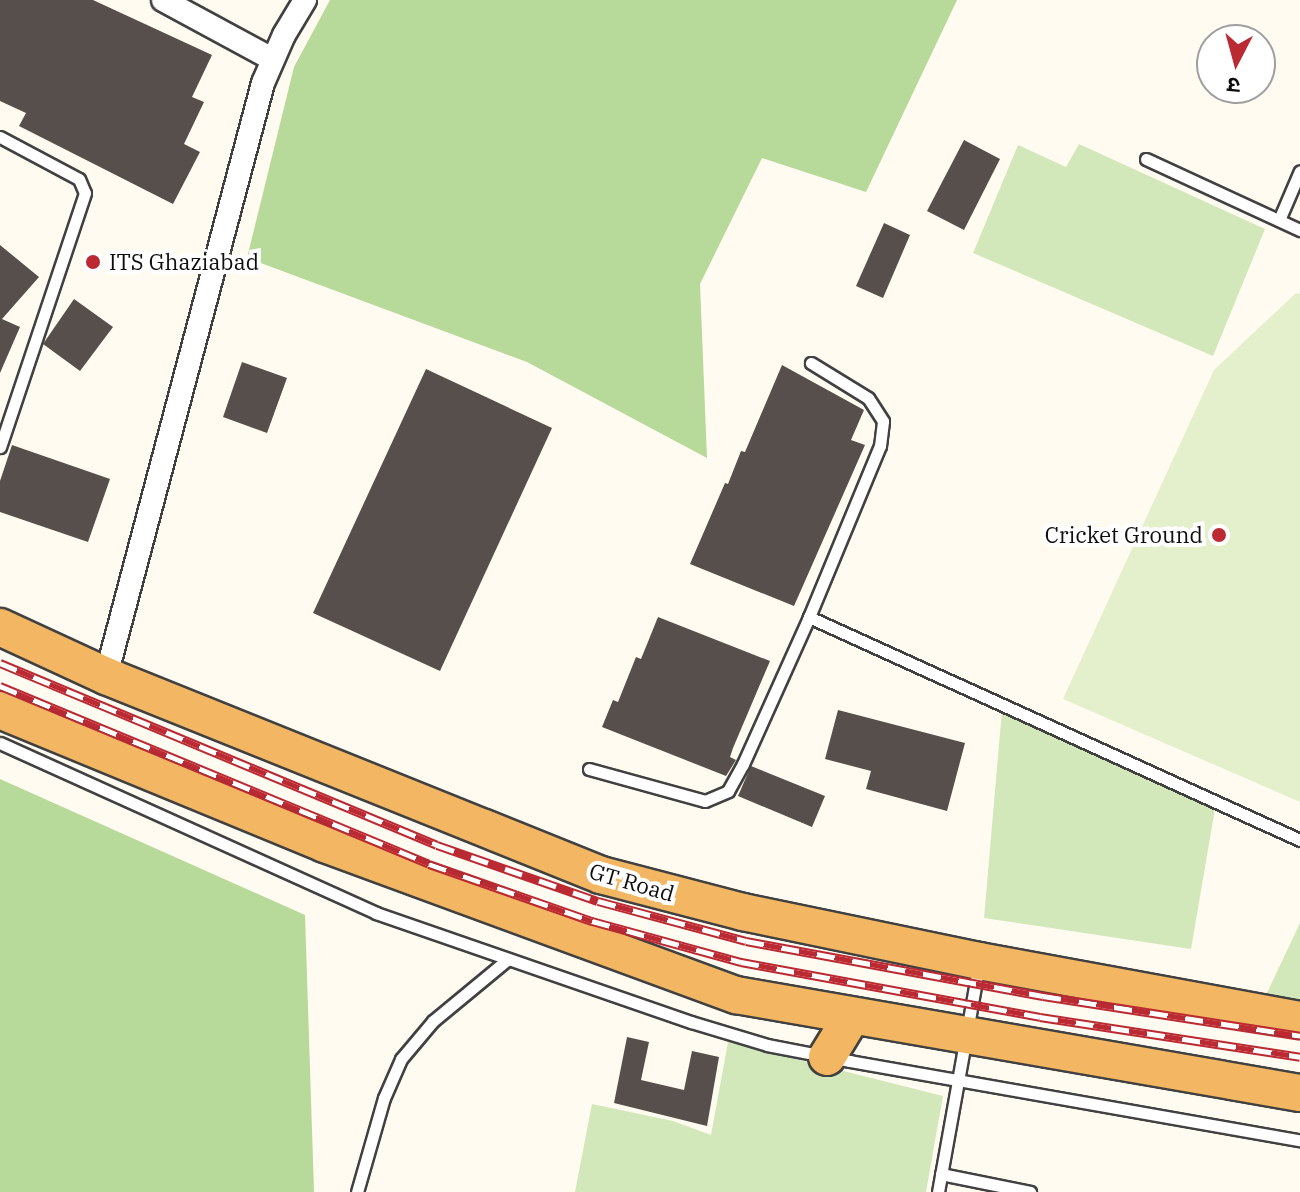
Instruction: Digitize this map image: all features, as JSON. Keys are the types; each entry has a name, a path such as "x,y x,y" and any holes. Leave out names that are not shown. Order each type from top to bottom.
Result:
{"highway":[{"name":"GT Road","path":"0,627 106,676 601,875 743,912 979,961 1300,1020"},
{"path":"0,710 325,844 581,941 736,995 1300,1093"},
{"path":"827,1057 852,1016"}],"street":[{"path":"163,0 272,59"},
{"path":"106,676 272,59 305,0"}],"lane":[{"path":"0,137 79,179 85,193 0,447"},
{"path":"1146,159 1300,230"},
{"path":"1279,220 1300,171"},
{"path":"589,769 705,801 728,791 809,617 880,446 883,421 868,398 811,363"},
{"path":"809,617 1300,840"},
{"path":"0,743 376,913 691,1022 767,1045 827,1057 1300,1140"},
{"path":"357,1192 384,1098 401,1059 433,1021 508,959"},
{"path":"938,1192 979,961"},
{"path":"941,1174 1030,1192"}],"green space":[{"path":"330,0 957,0 866,192 762,158 700,284 707,458 527,362 247,258 294,67"},
{"path":"1079,144 1265,229 1213,356 973,253 1018,145 1066,167"},
{"name":"Cricket Ground","path":"1296,293 1300,294 1300,802 1063,699 1214,370"},
{"path":"1002,710 1216,803 1191,949 984,918"},
{"path":"0,779 305,915 314,1192 0,1192"},
{"path":"1300,923 1300,1020 1258,1012"},
{"path":"728,1042 943,1096 926,1192 575,1192 592,1104 673,1121 711,1135"}],"building":[{"path":"0,0 93,0 212,55 192,97 204,102 184,144 200,152 173,204 19,126 26,113 0,101"},
{"path":"964,140 1000,159 964,230 927,211"},
{"path":"884,223 910,235 883,298 856,286"},
{"path":"0,245 39,277 2,319 20,327 0,373"},
{"path":"74,299 113,327 80,371 43,344"},
{"path":"242,362 287,378 267,433 223,417"},
{"path":"782,365 864,410 851,440 865,445 794,606 690,564 725,483 728,484 741,451 745,452"},
{"path":"426,369 552,428 440,671 313,613"},
{"path":"12,445 110,479 88,542 0,512 0,481"},
{"path":"658,617 770,661 733,748 730,757 736,760 726,776 602,727 613,700 618,702 636,657 641,659"},
{"path":"838,710 965,743 947,811 866,789 871,771 825,759"},
{"path":"751,766 825,796 812,827 738,796"},
{"path":"627,1037 649,1042 641,1080 684,1090 692,1051 719,1057 707,1126 614,1103"}],"railway":[{"path":"0,663 437,845 598,901 746,941 1043,996 1300,1036"},
{"path":"0,686 429,864 592,921 741,962 1040,1017 1300,1057"}],"place":[{"name":"ITS Ghaziabad","path":"93,262"},
{"name":"Cricket Ground","path":"1219,535"}]}
